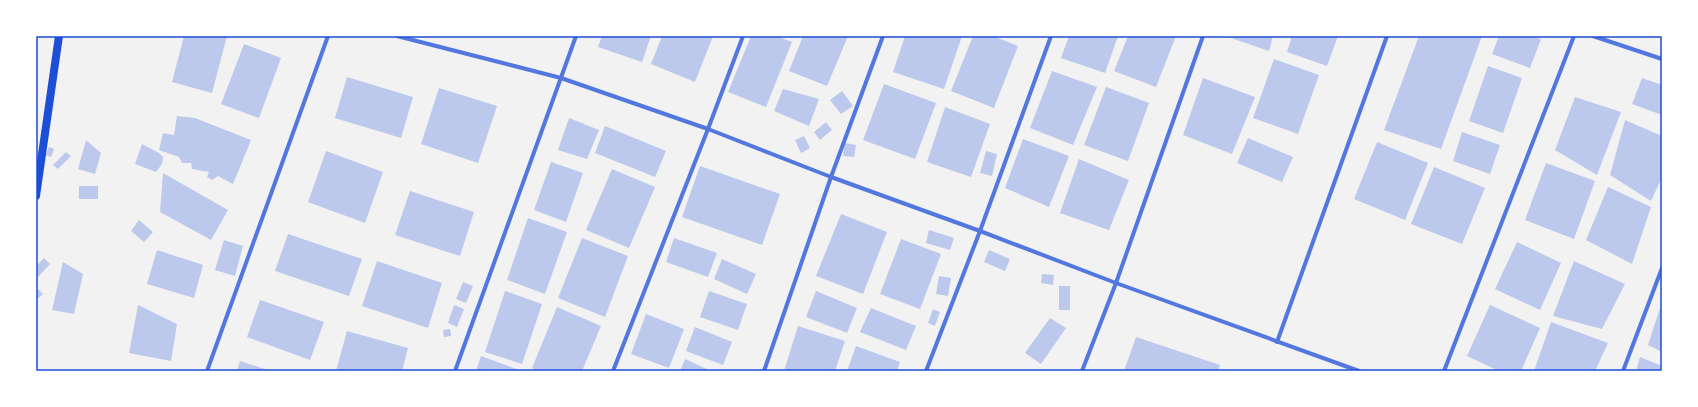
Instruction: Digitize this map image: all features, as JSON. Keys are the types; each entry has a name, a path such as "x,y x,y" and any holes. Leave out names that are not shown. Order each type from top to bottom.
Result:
{"main road":[{"path":"36,196 59,36"}],"street":[{"path":"207,371 328,36"},
{"path":"397,36 561,78 708,129 831,177 980,231 1116,283 1359,371"},
{"path":"455,371 576,36"},
{"path":"613,371 743,36"},
{"path":"764,371 831,177 883,36"},
{"path":"926,371 980,231 1051,36"},
{"path":"1082,371 1116,283 1203,36"},
{"path":"1278,342 1387,36"},
{"path":"1444,371 1574,36"},
{"path":"1593,36 1662,59"},
{"path":"1623,371 1662,268"}],"building":[{"path":"184,36 227,36 212,93 172,82"},
{"path":"602,36 651,36 642,62 598,47"},
{"path":"662,36 713,36 695,82 651,64"},
{"path":"751,36 776,36 792,42 766,107 728,92"},
{"path":"803,36 848,36 827,86 789,71"},
{"path":"905,36 962,36 944,89 893,72"},
{"path":"973,36 993,36 1018,46 994,108 951,91"},
{"path":"1069,36 1118,36 1105,73 1061,58"},
{"path":"1128,36 1176,36 1156,87 1114,71"},
{"path":"1225,36 1273,36 1269,51"},
{"path":"1292,36 1338,36 1327,66 1287,52"},
{"path":"1419,36 1482,36 1441,149 1384,130"},
{"path":"1499,36 1532,36 1541,39 1530,68 1492,54"},
{"path":"244,44 281,58 259,118 221,104"},
{"path":"1274,59 1319,75 1298,134 1253,118"},
{"path":"1488,66 1522,78 1503,133 1469,121"},
{"path":"1052,71 1097,87 1073,145 1030,128"},
{"path":"347,77 413,97 401,138 335,118"},
{"path":"1203,78 1255,97 1232,154 1183,135"},
{"path":"1642,78 1662,85 1662,115 1632,104"},
{"path":"884,84 936,103 915,159 863,140"},
{"path":"1106,87 1149,103 1128,161 1084,145"},
{"path":"439,88 497,106 478,163 421,144"},
{"path":"783,89 819,99 809,126 774,111"},
{"path":"842,91 853,106 841,114 830,100"},
{"path":"1575,97 1621,112 1597,175 1555,150"},
{"path":"945,107 990,124 971,177 927,162"},
{"path":"177,116 195,118 251,140 233,184 218,176 212,180 207,177 209,172 192,169 191,163 182,163 179,157 159,150 163,133 174,135"},
{"path":"569,118 599,130 587,159 558,150"},
{"path":"1625,120 1662,136 1662,177 1651,201 1610,175"},
{"path":"826,122 832,130 820,140 814,132"},
{"path":"605,126 666,151 655,177 595,153"},
{"path":"1462,132 1500,145 1490,174 1453,161"},
{"path":"804,136 810,148 801,153 795,140"},
{"path":"1248,138 1293,157 1282,182 1237,163"},
{"path":"1023,139 1069,156 1049,207 1005,188"},
{"path":"86,140 101,153 95,174 78,169"},
{"path":"1377,142 1428,163 1405,220 1354,199"},
{"path":"845,143 856,145 854,157 843,156"},
{"path":"142,144 159,153 163,157 162,164 156,172 135,164"},
{"path":"49,147 54,149 51,157 46,155"},
{"path":"326,151 383,172 365,223 308,202"},
{"path":"986,151 997,154 992,176 980,173"},
{"path":"66,152 71,156 58,169 53,165"},
{"path":"1079,159 1129,180 1109,230 1060,213"},
{"path":"551,162 583,173 566,222 534,210"},
{"path":"1546,163 1595,181 1574,239 1525,220"},
{"path":"700,166 780,194 762,245 682,217"},
{"path":"1434,167 1485,188 1462,244 1411,224"},
{"path":"612,169 655,187 629,248 586,230"},
{"path":"163,173 228,210 211,240 160,212"},
{"path":"79,186 98,186 98,199 79,199"},
{"path":"1608,187 1651,207 1632,264 1586,240"},
{"path":"410,191 474,212 460,256 395,235"},
{"path":"841,214 887,232 863,294 816,276"},
{"path":"528,218 567,232 545,294 507,280"},
{"path":"139,220 153,232 144,242 131,231"},
{"path":"929,230 954,238 950,250 926,243"},
{"path":"288,234 362,259 349,296 275,271"},
{"path":"582,238 628,256 605,317 558,298"},
{"path":"674,238 717,253 708,277 666,262"},
{"path":"901,239 941,254 920,309 880,294"},
{"path":"224,240 243,246 235,276 215,270"},
{"path":"1517,242 1561,263 1540,310 1495,289"},
{"path":"157,250 203,265 194,298 147,284"},
{"path":"989,250 1010,259 1005,271 984,262"},
{"path":"44,258 50,264 38,277 36,275 36,266"},
{"path":"722,259 756,274 747,294 714,279"},
{"path":"377,261 442,283 428,328 362,306"},
{"path":"1574,261 1625,284 1602,329 1553,316"},
{"path":"63,262 83,274 74,314 52,310"},
{"path":"1042,274 1054,275 1053,285 1041,283"},
{"path":"939,276 951,278 948,296 936,294"},
{"path":"463,282 473,286 466,303 456,299"},
{"path":"1059,286 1070,286 1070,310 1059,310"},
{"path":"38,289 43,294 36,300 36,291"},
{"path":"505,291 542,304 522,364 485,352"},
{"path":"709,291 747,304 738,330 700,317"},
{"path":"816,291 857,308 847,333 806,317"},
{"path":"260,300 324,322 310,360 247,337"},
{"path":"1662,302 1662,352 1648,345"},
{"path":"138,305 177,324 171,361 129,353"},
{"path":"454,305 464,309 457,327 448,323"},
{"path":"1490,305 1540,328 1521,371 1499,371 1467,356"},
{"path":"557,307 601,326 582,371 538,371 532,368"},
{"path":"871,308 916,326 906,350 860,332"},
{"path":"933,309 940,312 935,326 928,323"},
{"path":"646,314 684,329 669,368 631,354"},
{"path":"1050,318 1066,328 1041,364 1025,353"},
{"path":"1551,322 1608,343 1595,371 1534,371"},
{"path":"798,326 845,341 835,371 784,371"},
{"path":"695,327 732,342 723,365 686,351"},
{"path":"450,329 451,336 444,337 443,330"},
{"path":"347,331 408,348 402,371 336,371"},
{"path":"1136,337 1220,365 1218,371 1124,371"},
{"path":"856,346 900,362 897,371 847,371"},
{"path":"481,356 522,371 476,371"},
{"path":"1640,357 1662,366 1662,371 1636,371"},
{"path":"685,359 711,371 680,371"},
{"path":"240,361 271,371 237,371"}]}
